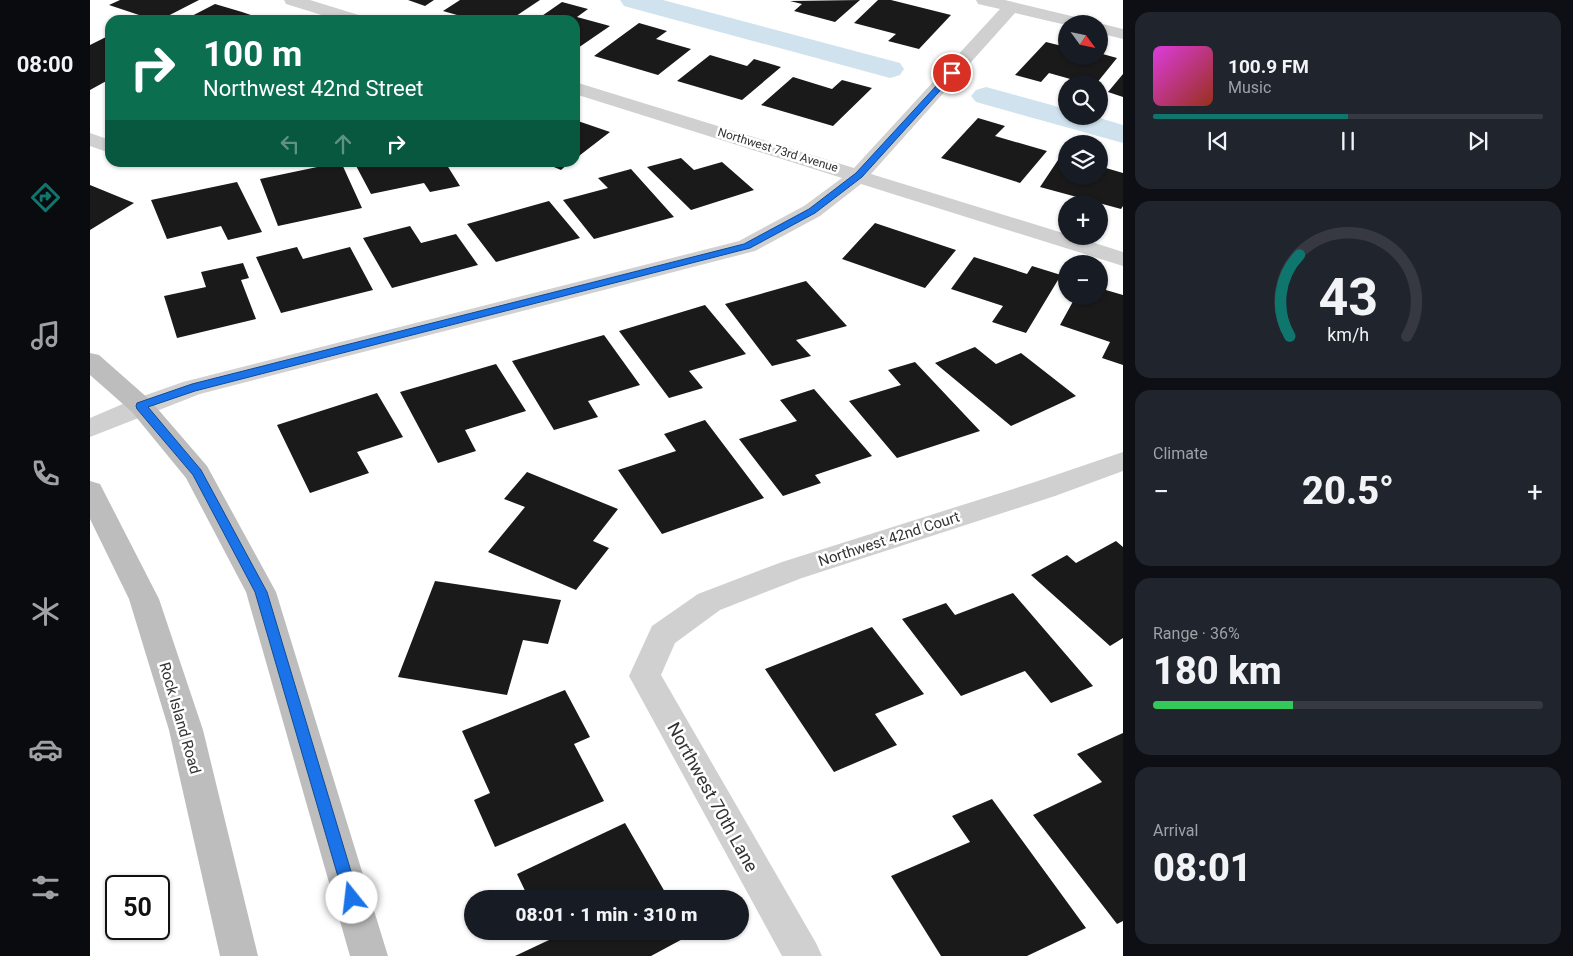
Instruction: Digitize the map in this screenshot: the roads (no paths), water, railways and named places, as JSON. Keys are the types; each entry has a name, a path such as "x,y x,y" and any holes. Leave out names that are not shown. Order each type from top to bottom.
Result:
{"main road":[{"path":"90,361 141,406 197,473 261,592 369,956"},
{"name":"Rock Island Road","path":"90,491 144,599 186,730 239,956"}],"street":[{"path":"292,0 340,15"},
{"path":"984,0 1058,18"},
{"path":"90,428 141,406 192,388 747,246 812,211 859,175 1011,7"},
{"path":"1108,30 1123,34"},
{"name":"Northwest 73rd Avenue","path":"580,90 859,175 1123,259"},
{"path":"90,139 105,145"},
{"name":"Northwest 42nd Court","path":"662,635 709,602 783,574 1045,490 1123,461"},
{"name":"Northwest 70th Lane","path":"662,635 645,676 803,956"}],"waterway":[{"path":"633,0 890,69"},
{"path":"986,96 1123,134"}]}
